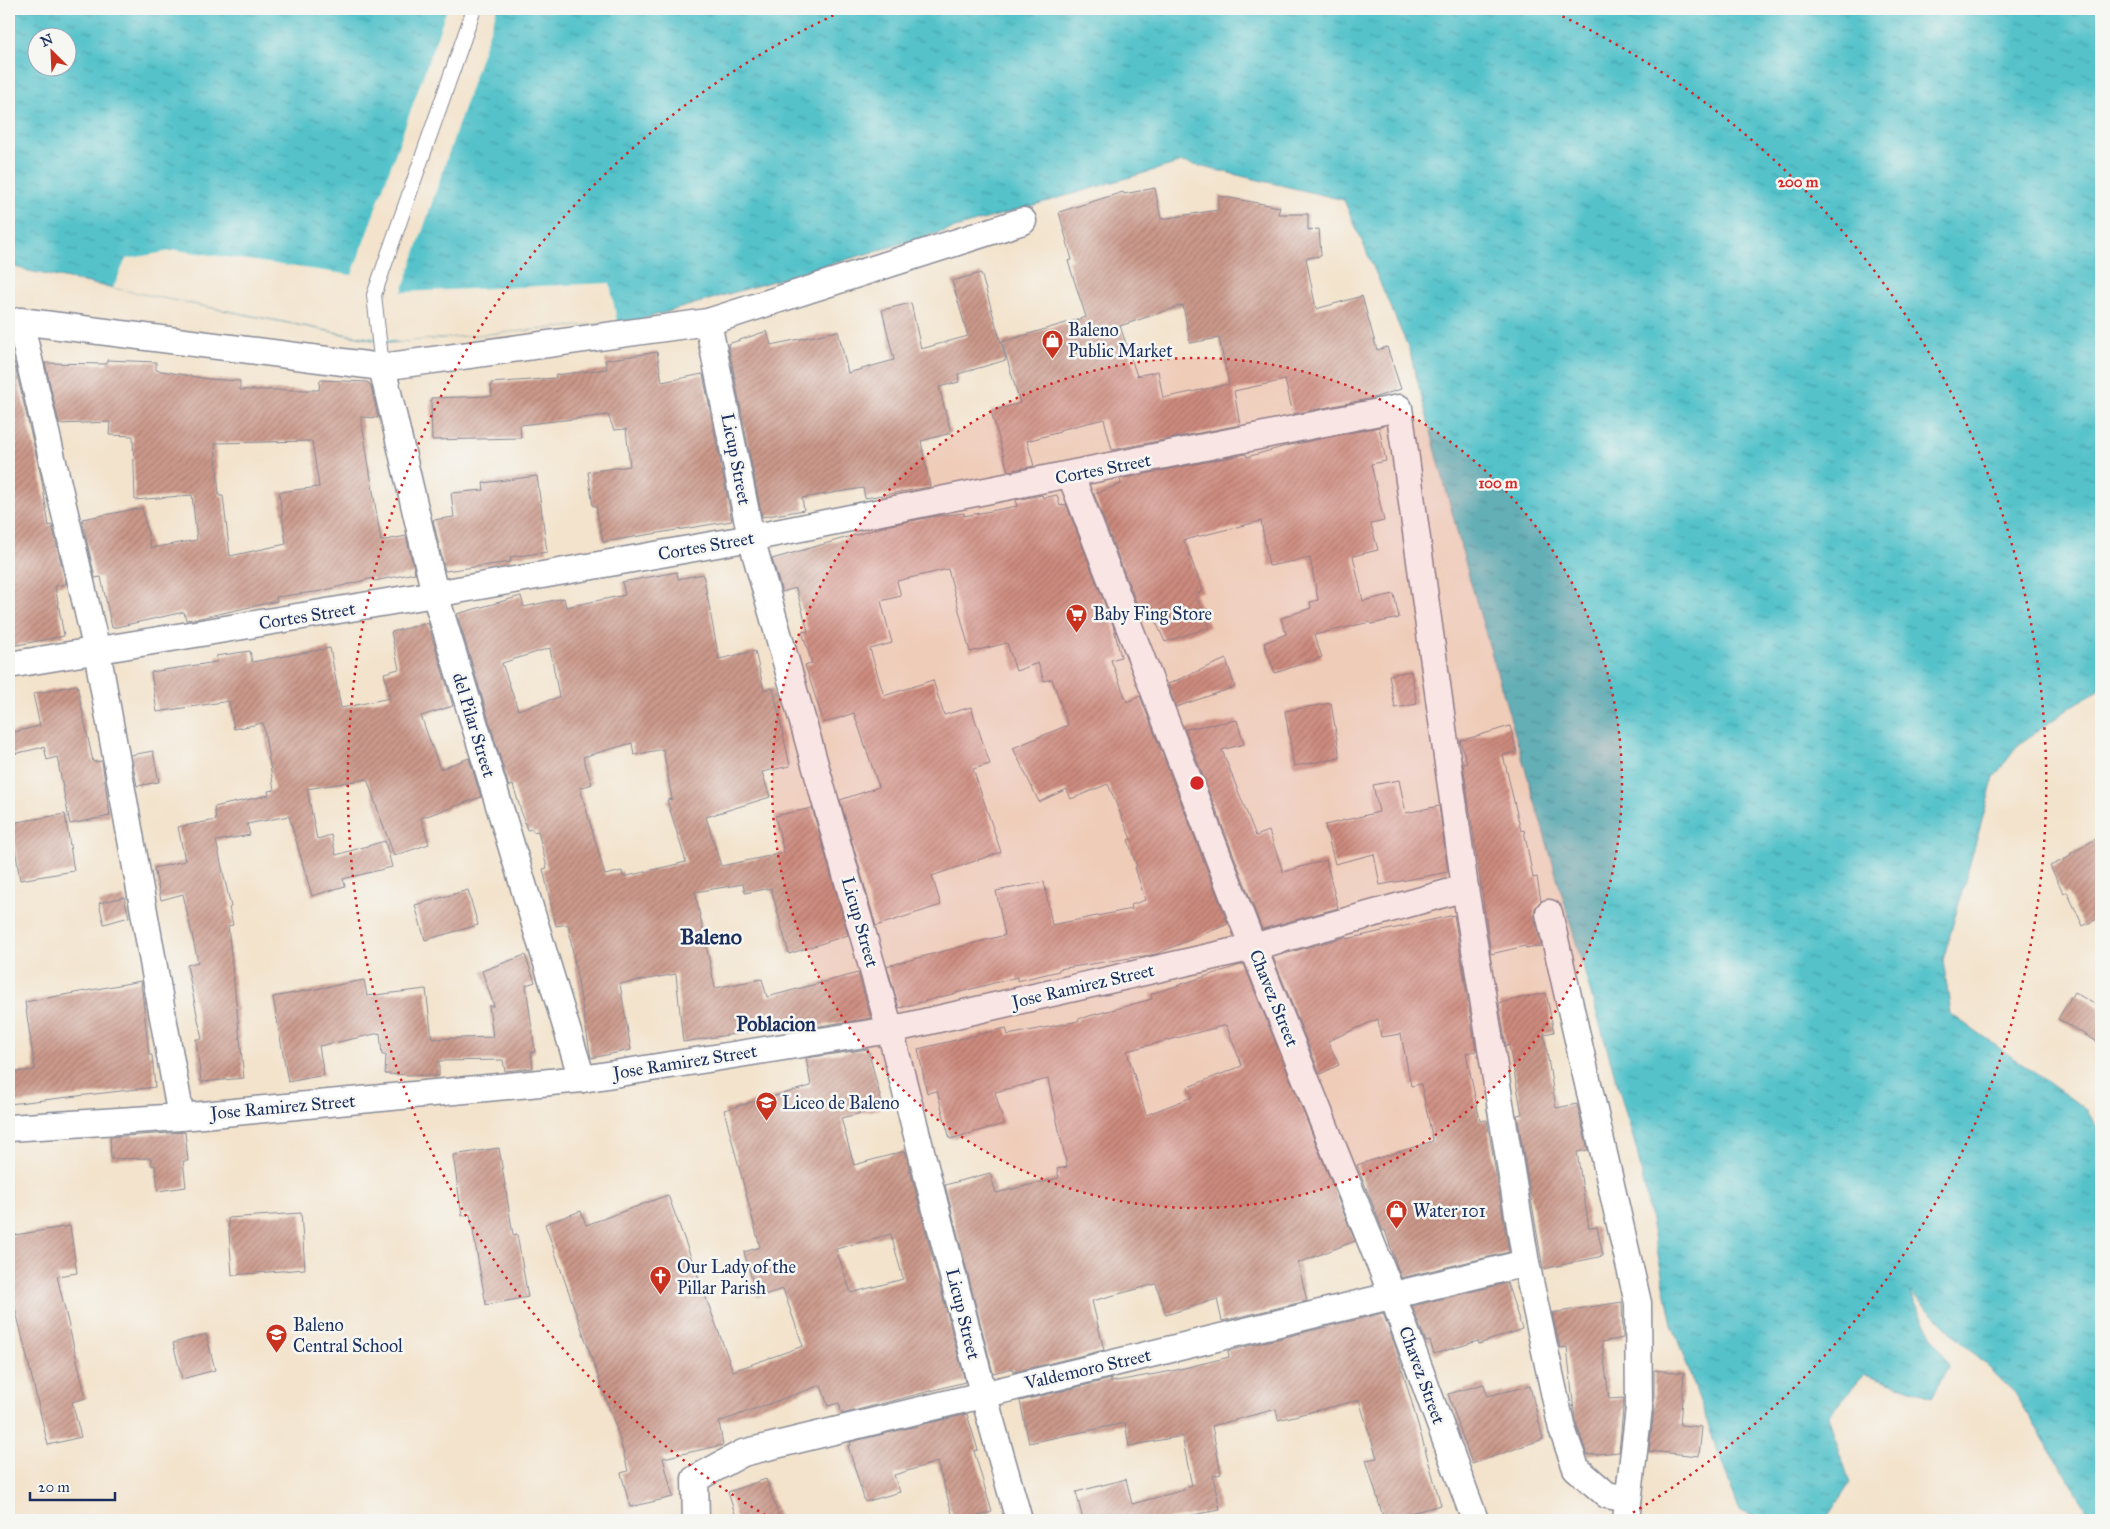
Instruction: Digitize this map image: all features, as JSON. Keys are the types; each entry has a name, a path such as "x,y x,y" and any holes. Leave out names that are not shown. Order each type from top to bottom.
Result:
{"street":[{"path":"181,1117 97,651 14,320 382,367 708,322 1023,221"},
{"name":"Licup Street","path":"708,322 751,538 890,1030 984,1393 1020,1520"},
{"name":"del Pilar Street","path":"382,367 435,594 582,1079"},
{"name":"Cortes Street","path":"9,664 435,594 751,538 1072,476 1400,408 1465,888"},
{"name":"Chavez Street","path":"1072,476 1253,947 1394,1296 1474,1520"},
{"path":"1465,888 1526,1263 1562,1429 1576,1468 1627,1510"},
{"name":"Jose Ramirez Street","path":"9,1128 181,1117 582,1079 890,1030 1253,947 1465,888"},
{"path":"1549,913 1638,1303 1639,1408 1627,1510"},
{"name":"Valdemoro Street","path":"696,1520 694,1479 743,1453 1526,1263"}],"lane":[{"path":"382,367 374,295 474,9"}],"water":[{"path":"9,9 2101,9 2101,689 2077,703 2019,744 1994,777 1943,960 1951,1014 2087,1110 2101,1132 2101,1520 2093,1520 2015,1393 1909,1291 1949,1367 1932,1396 1865,1374 1828,1416 1850,1483 1826,1520 1761,1520 1739,1510 1672,1324 1637,1151 1468,573 1409,349 1344,200 1182,162 639,320 388,343 29,271 9,265"}],"pier":[{"path":"447,9 497,9 402,292 610,283 617,322 400,342 347,334 113,288 126,259 176,250 352,275"}],"building":[{"path":"1155,188 1161,219 1218,210 1219,196 1280,207 1278,214 1308,214 1308,230 1319,229 1321,256 1306,258 1316,309 1362,296 1377,350 1387,347 1401,389 1373,398 1293,414 1285,380 1234,391 1240,425 1112,450 1104,419 1059,430 1060,432 1027,441 1034,466 1008,471 991,411 1020,403 1002,342 1086,317 1068,261 1072,260 1059,212 1123,192 1124,194","holes":["1183,305 1190,343 1219,338 1229,384 1163,398 1158,371 1137,376 1120,326"]},
{"path":"981,273 1006,360 958,374 959,382 939,387 951,433 921,441 930,487 865,498 863,488 802,498 804,510 762,517 728,344 767,331 771,345 838,331 848,373 894,360 882,310 911,303 921,349 968,336 952,281"},
{"path":"657,352 662,382 703,374 732,521 603,542 596,506 593,506 588,472 630,466 626,429 614,430 608,415 520,425 521,438 432,440 431,398 492,396 491,383 556,378 555,375 607,369 605,360"},
{"path":"107,360 156,362 156,370 208,379 240,381 240,390 319,390 320,380 367,382 371,386 378,418 361,417 381,541 406,536 415,573 374,581 373,578 322,591 276,597 277,601 200,618 186,620 184,612 112,628 101,577 95,578 82,519 142,508 151,548 197,540 192,495 135,500 133,436 109,435 110,422 59,424 45,363 107,364","holes":["312,441 319,487 279,492 286,544 230,556 223,496 219,496 215,443"]},
{"path":"9,362 14,362 41,476 49,526 52,525 66,584 55,586 64,636 12,646 9,631"},
{"path":"1379,427 1386,461 1371,464 1384,521 1371,524 1378,550 1353,556 1363,601 1394,594 1399,618 1371,624 1370,622 1314,635 1322,657 1275,673 1264,643 1286,634 1281,618 1311,608 1310,602 1318,600 1310,558 1269,566 1261,521 1184,540 1203,591 1195,594 1210,627 1165,642 1151,611 1141,615 1094,494 1121,484 1120,479 1246,454 1247,457 1286,446"},
{"path":"537,476 547,552 510,557 511,562 445,571 433,520 454,517 451,493 484,490 483,483"},
{"path":"1042,495 1043,498 1057,495 1060,506 1066,504 1113,625 1121,657 1111,660 1127,702 1140,696 1228,924 1156,954 1059,969 1059,971 1017,981 1017,977 899,1008 887,966 1005,935 996,891 1044,882 1052,925 1132,909 1131,905 1145,900 1128,840 1131,839 1108,784 1071,799 1067,789 1039,802 1013,748 1068,725 1052,679 1044,681 1038,663 1016,671 1007,643 970,652 948,569 897,581 901,596 881,601 892,643 870,649 884,696 933,680 944,715 971,707 990,764 973,769 1001,852 932,876 941,905 876,926 840,800 879,787 854,713 824,723 805,665 812,663 802,632 808,631 796,588 782,592 772,559 890,525 937,516 964,513 964,516 1017,506 1016,500"},
{"path":"677,572 678,579 703,574 719,659 755,651 764,690 773,688 790,766 762,772 770,797 706,817 721,866 784,853 775,816 812,808 848,935 789,954 771,888 745,893 743,884 695,892 715,988 762,979 767,997 858,973 871,1018 800,1029 799,1024 683,1042 676,974 620,984 631,1050 591,1058 568,924 556,926 543,869 547,868 538,831 527,830 513,785 509,787 457,614 521,596 524,607 564,598 566,607 625,595 622,582","holes":["550,648 559,697 518,710 502,663","632,743 634,755 663,749 672,799 667,800 686,862 623,877 622,871 605,875 580,788 592,784 583,757"]},
{"path":"428,623 453,706 421,716 440,769 469,758 481,797 421,818 429,844 394,856 367,779 307,789 317,839 331,835 336,855 385,841 392,867 343,879 345,886 312,896 289,816 247,824 250,835 216,841 231,907 229,908 233,925 228,926 244,1078 201,1082 196,1039 202,1039 187,965 198,962 183,894 161,900 154,868 185,861 178,827 216,820 214,807 269,795 268,791 274,790 263,723 234,729 229,701 157,712 151,672 217,662 216,656 250,651 252,662 330,648 341,708 390,698 384,673 399,669 391,632"},
{"path":"1226,659 1235,687 1176,707 1168,684"},
{"path":"1411,671 1417,704 1395,708 1389,675"},
{"path":"77,685 93,762 102,761 110,816 70,824 57,757 47,760 44,747 9,755 9,733 40,726 33,694"},
{"path":"1331,703 1340,758 1294,766 1285,711"},
{"path":"1237,720 1244,744 1222,750 1256,836 1269,831 1283,872 1326,860 1338,908 1262,929 1185,729"},
{"path":"1510,726 1517,752 1503,755 1521,831 1524,830 1533,878 1537,877 1541,901 1535,908 1534,916 1541,946 1526,948 1525,946 1491,954 1463,764 1467,763 1460,741"},
{"path":"153,751 159,782 137,786 131,755"},
{"path":"1399,780 1406,813 1439,806 1448,872 1380,885 1374,854 1335,864 1325,825 1379,812 1373,785"},
{"path":"65,814 74,871 20,880 11,823"},
{"path":"2101,836 2101,917 2083,926 2067,892 2064,894 2050,866 2071,856 2070,854"},
{"path":"468,890 478,925 425,940 415,905"},
{"path":"124,897 129,917 104,924 99,903"},
{"path":"1454,915 1476,1051 1466,1053 1480,1121 1487,1120 1509,1252 1401,1278 1385,1230 1383,1231 1357,1165 1433,1141 1421,1084 1411,1086 1401,1034 1381,1037 1378,1019 1328,1041 1339,1065 1320,1074 1273,957 1346,937 1347,939"},
{"path":"525,955 535,982 526,985 535,1052 531,1052 533,1068 505,1071 503,1060 439,1061 439,1076 385,1074 386,1055 382,1055 380,1033 319,1046 324,1075 288,1082 273,997 364,980 367,996 426,989 432,1039 493,1037 489,1006 494,1006 482,971"},
{"path":"1244,964 1355,1241 1298,1263 1307,1301 1222,1321 1217,1299 1166,1315 1156,1284 1092,1301 1104,1350 1014,1372 1013,1368 993,1373 945,1185 990,1173 996,1193 1059,1178 1057,1169 1067,1167 1048,1079 995,1092 1004,1124 950,1139 937,1091 927,1093 918,1049 1006,1028 1008,1035 1079,1021 1078,1019 1152,999 1151,994","holes":["1226,1025 1242,1066 1188,1087 1192,1097 1146,1115 1127,1051"]},
{"path":"141,981 149,1055 152,1055 155,1087 9,1104 9,1073 35,1070 25,1002"},
{"path":"2074,992 2101,1008 2101,1044 2058,1019"},
{"path":"1546,993 1554,1032 1544,1034 1556,1108 1577,1104 1588,1150 1577,1152 1589,1228 1597,1227 1603,1256 1543,1269 1517,1115 1522,1114 1509,1045 1506,1046 1499,1003"},
{"path":"868,1049 883,1108 841,1118 854,1165 905,1151 965,1382 842,1414 839,1403 828,1406 821,1385 719,1422 723,1445 663,1458 673,1497 630,1507 621,1473 628,1471 620,1439 545,1224 581,1211 586,1225 668,1195 733,1371 803,1346 783,1289 757,1297 744,1252 760,1247 724,1110 811,1086 806,1058","holes":["891,1234 903,1279 851,1293 836,1249"]},
{"path":"185,1132 188,1161 183,1161 186,1187 158,1191 155,1165 152,1166 151,1158 111,1159 110,1137"},
{"path":"499,1148 513,1235 517,1234 528,1297 486,1305 470,1214 462,1216 453,1155"},
{"path":"301,1213 305,1269 232,1275 228,1218"},
{"path":"70,1226 77,1273 57,1276 86,1398 72,1402 81,1437 48,1445 9,1282 9,1236"},
{"path":"1507,1283 1522,1329 1479,1344 1478,1341 1434,1354 1430,1341 1426,1342 1412,1306"},
{"path":"1622,1302 1623,1338 1602,1342 1609,1399 1624,1398 1619,1452 1587,1455 1575,1420 1567,1347 1560,1348 1552,1313"},
{"path":"1383,1313 1397,1351 1441,1505 1384,1520 1366,1460 1377,1458 1359,1400 1278,1420 1276,1409 1212,1426 1221,1474 1213,1476 1220,1510 1165,1520 1083,1520 1076,1492 1126,1479 1132,1504 1184,1490 1184,1487 1192,1486 1182,1436 1129,1446 1125,1423 1029,1443 1020,1401 1111,1379 1111,1382 1172,1371 1229,1357 1228,1351"},
{"path":"206,1334 215,1370 182,1379 173,1343"},
{"path":"1654,1370 1684,1373 1680,1425 1702,1427 1699,1456 1649,1451 1654,1410"},
{"path":"1484,1384 1487,1396 1530,1386 1543,1439 1472,1464 1448,1394"},
{"path":"967,1414 978,1450 974,1451 992,1512 965,1520 954,1520 937,1462 894,1475 900,1492 865,1502 848,1446 851,1445 850,1442"},
{"path":"766,1479 780,1520 737,1520 728,1492"}],"place":[{"name":"Baleno Public Market","path":"1052,359"},
{"name":"Baby Fing Store","path":"1077,633"},
{"name":"Liceo de Baleno","path":"766,1122"},
{"name":"Water 101","path":"1397,1230"},
{"name":"Our Lady of the Pillar Parish","path":"661,1296"},
{"name":"Baleno Central School","path":"277,1354"}],"district":[{"name":"Baleno","path":"711,936"},
{"name":"Poblacion","path":"776,1024"}]}
